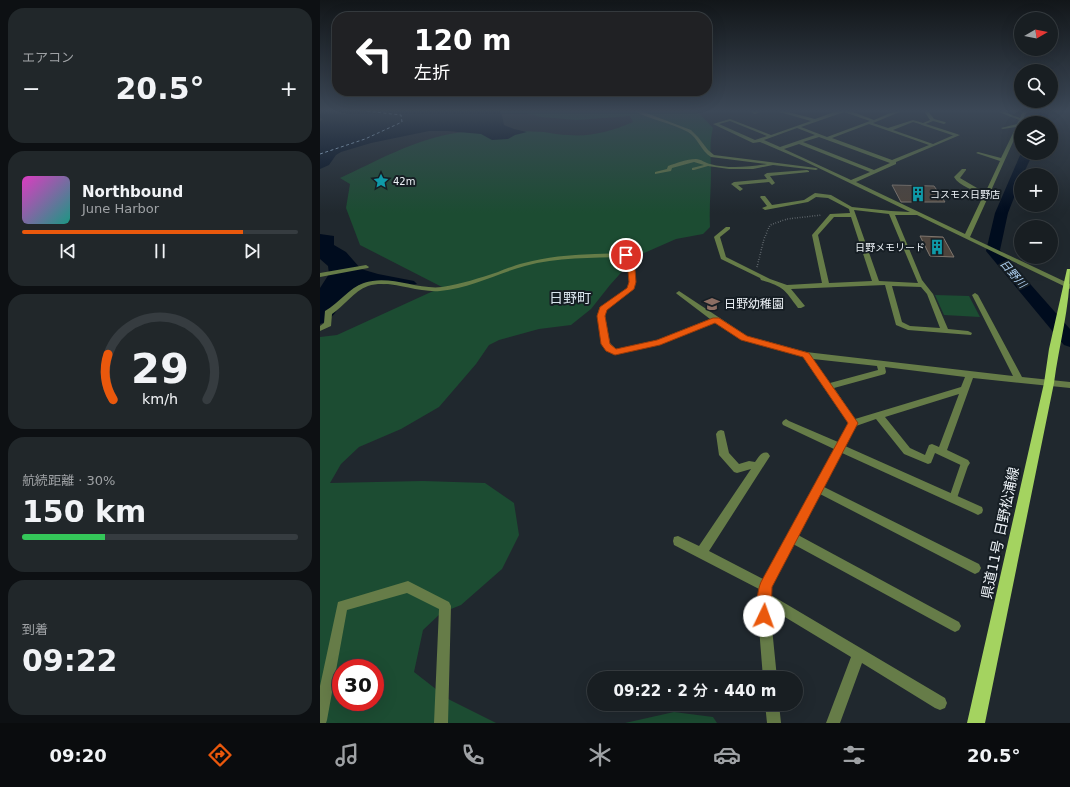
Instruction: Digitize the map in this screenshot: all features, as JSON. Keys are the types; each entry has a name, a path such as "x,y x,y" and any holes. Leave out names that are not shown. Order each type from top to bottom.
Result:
{"main road":[{"path":"1069,286 1070,271"},
{"name":"県道11号 日野松浦線","path":"976,723 1049,383 1054,349 1069,286"}],"street":[{"path":"701,145 706,153 713,156 826,170"},
{"path":"768,145 826,170 1069,286"},
{"path":"780,149 792,145"},
{"path":"806,145 874,172"},
{"path":"846,145 892,162"},
{"path":"851,182 932,145"},
{"path":"967,237 1009,145"},
{"path":"978,152 1002,160"},
{"path":"657,173 669,170 670,167 695,160 729,168 753,168 766,166 785,167 790,165"},
{"path":"694,169 710,163"},
{"path":"740,189 734,184 771,182 767,175 819,169"},
{"path":"955,170 963,171 957,177 958,179 975,189 987,193"},
{"path":"763,197 767,207 801,202 815,195 822,195 829,196 851,208 891,213 916,214"},
{"path":"851,208 876,283"},
{"path":"891,213 919,280 930,294 945,331"},
{"path":"826,285 815,235 832,215 853,215"},
{"path":"730,235 725,230 717,237 723,258 753,276 767,279 786,287 801,306"},
{"path":"320,329 328,324 328,313 336,309 358,288 368,284 400,285 441,290 480,280 526,264 574,257 626,255 630,258 632,282 631,289 603,309 601,316 606,344 609,349 615,352 660,342 716,320"},
{"path":"320,275 366,267"},
{"path":"786,287 876,283 924,285"},
{"path":"888,283 899,323 908,328 968,333"},
{"path":"679,292 716,320 744,338 806,355 970,375 1070,385"},
{"path":"975,295 1019,380"},
{"path":"806,355 853,423"},
{"path":"828,387 882,372 880,364"},
{"path":"942,452 970,375"},
{"path":"769,671 764,616 765,592 791,536 853,423 965,389"},
{"path":"878,415 907,451 928,460 932,448 965,463"},
{"path":"786,423 978,510"},
{"path":"721,434 724,455 737,469 749,465 758,468"},
{"path":"701,553 765,456"},
{"path":"817,488 975,568"},
{"path":"791,536 955,626"},
{"path":"678,541 701,553 765,592 858,654 940,702"},
{"path":"320,720 342,606 408,587 445,606 441,723"},
{"path":"833,723 858,654"},
{"path":"773,711 774,723"}],"lane":[{"path":"953,498 965,463"}],"path":[{"path":"753,276 764,240 770,225 773,222 793,217 822,215 828,213 832,215"}],"green space":[{"path":"412,145 711,145 710,227 703,234 676,239 635,257 591,309 571,325 539,329 499,340 489,345 476,364 439,407 401,429 359,447 341,464 330,483 423,481 485,483 514,503 519,535 502,569 461,605 441,613 423,630 414,672 450,700 496,723 320,723 320,337 337,335 442,287 360,245 346,208 350,184 340,178"},
{"path":"935,295 969,296 980,317 944,315"},
{"path":"674,712 713,717 717,723 625,723"}],"water":[{"path":"320,145 365,145 341,152 336,155 329,165 320,169"},
{"path":"320,234 334,236 334,245 346,252 361,269 414,281 417,284 388,285 369,282 361,284 350,293 332,316 320,324 320,288 329,274 328,266 320,259"}],"building":[{"name":"コスモス日野店","path":"892,185 934,186 945,202 901,202"},
{"name":"日野メモリード","path":"920,236 943,237 954,257 930,256"}],"waterway":[{"name":"日野川","path":"1024,160 1001,213 993,251 1070,341"}],"ferry route":[{"path":"320,154 348,145"}],"place":[{"name":"42m","path":"381,181"},
{"name":"コスモス日野店","path":"918,194"},
{"name":"日野メモリード","path":"937,247"},
{"name":"日野幼稚園","path":"712,304"}],"district":[{"name":"日野町","path":"570,298"}],"route":[{"path":"626,255 630,258 632,282 631,289 603,309 601,316 606,344 609,349 615,352 660,342 716,320 744,338 783,350 806,355 853,423 765,586 764,616"}]}
